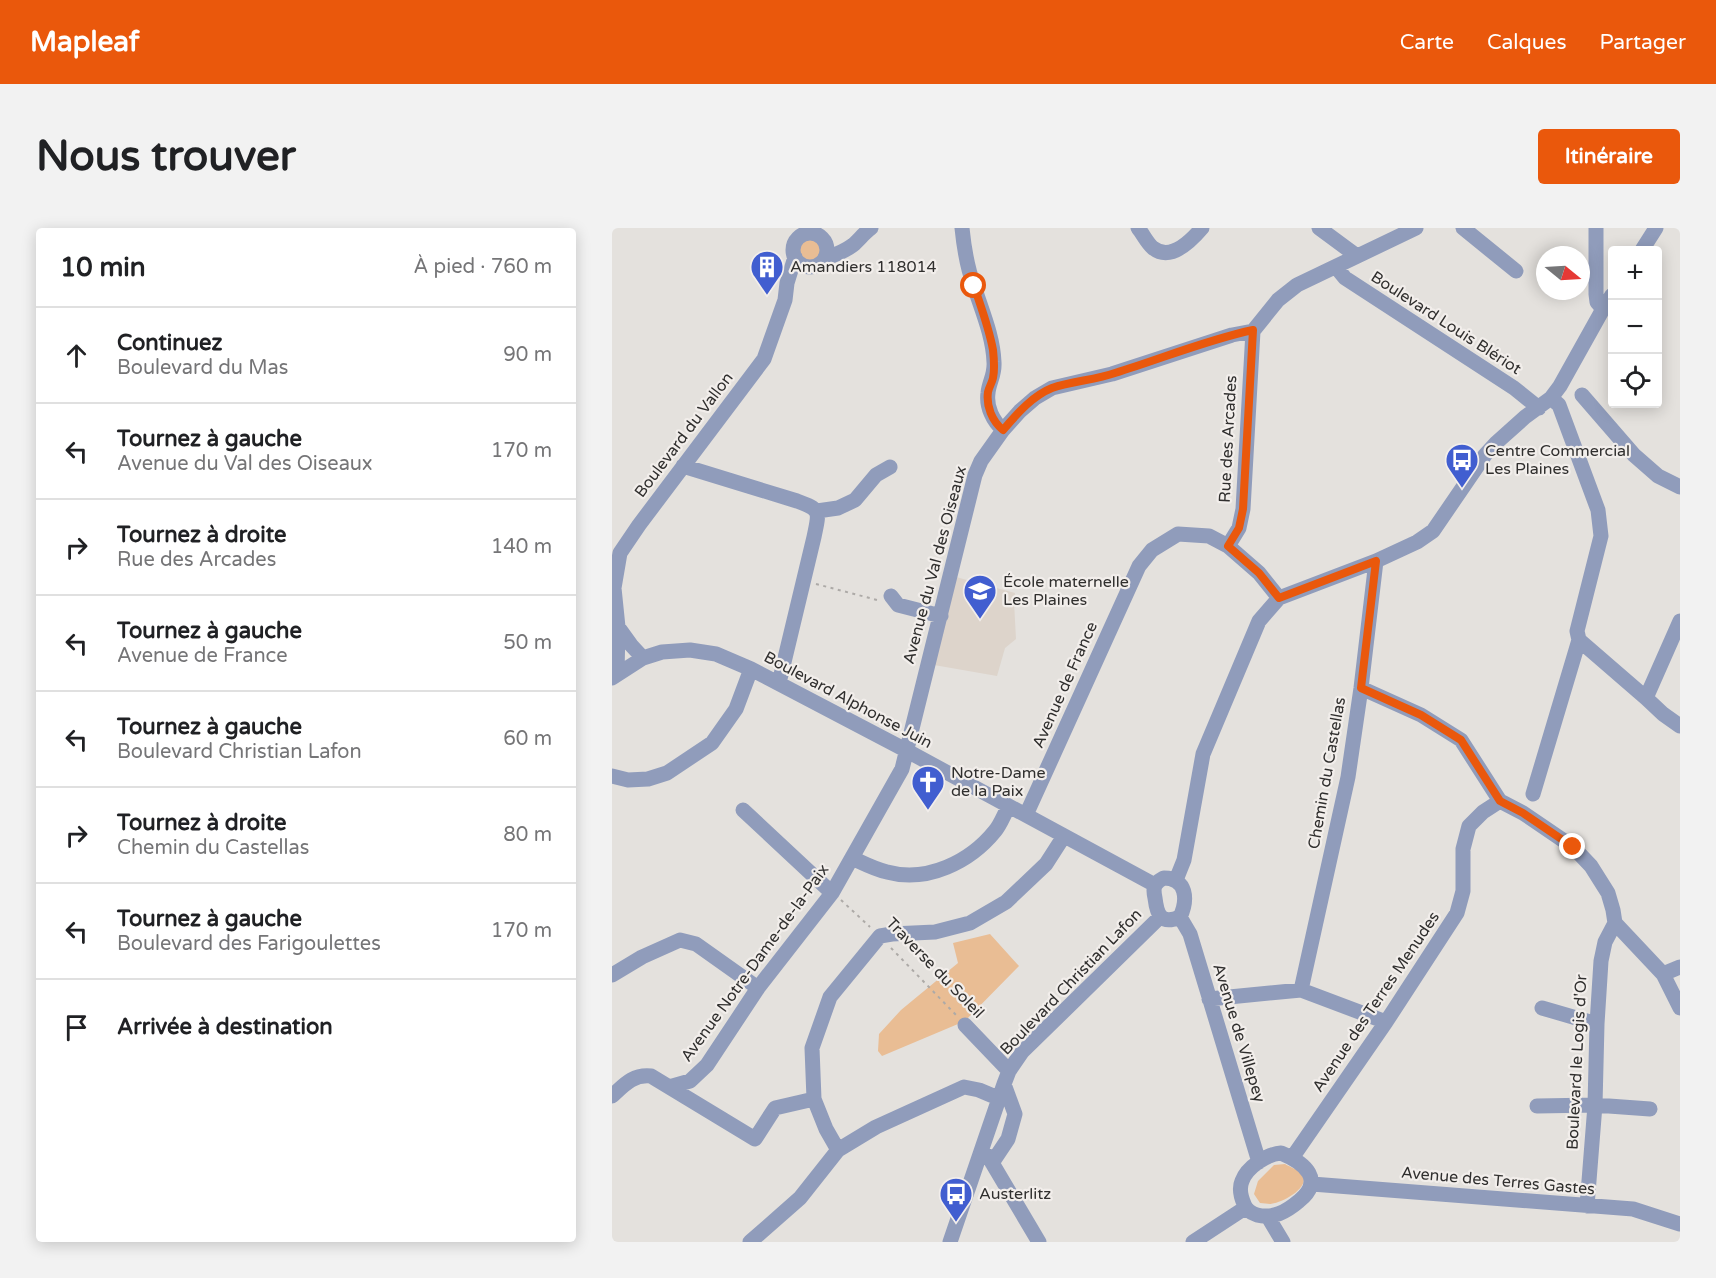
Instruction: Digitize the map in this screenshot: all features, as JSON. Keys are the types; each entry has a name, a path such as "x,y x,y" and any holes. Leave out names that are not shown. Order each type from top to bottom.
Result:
{"street":[{"path":"962,228 966,261 985,317 993,350 993,378 988,393 989,411 1003,430"},
{"path":"1138,228 1153,248 1163,252 1174,252 1184,246 1202,228"},
{"path":"1319,228 1357,256"},
{"path":"1253,330 1278,300 1297,285 1416,228"},
{"path":"1463,228 1516,271"},
{"path":"1596,228 1596,294 1603,309"},
{"path":"1645,246 1656,228"},
{"path":"826,258 828,249 825,240 816,233 805,230 793,245 795,257 801,264 810,267 819,265 826,258 845,250 865,232"},
{"path":"825,240 841,240 865,232"},
{"name":"Boulevard du Vallon","path":"785,300 787,283 795,257"},
{"name":"Boulevard du Vallon","path":"614,676 618,627 614,588 620,553 764,359 785,300 794,284 810,267"},
{"name":"Boulevard Louis Blériot","path":"1336,267 1345,278 1514,388 1539,408"},
{"path":"1176,880 1184,860 1203,754 1259,621 1279,598 1376,561 1417,542 1433,531 1496,442 1551,398 1566,377 1609,300"},
{"name":"Avenue du Val des Oiseaux","path":"906,751 975,475 981,461 1003,430 1035,398 1052,388 1112,374 1253,330"},
{"name":"Rue des Arcades","path":"1228,546 1239,528 1243,509 1253,330"},
{"path":"1582,394 1634,455 1658,476 1680,487"},
{"path":"1533,794 1579,640 1577,631 1601,536 1598,510 1559,405 1551,398"},
{"path":"683,466 796,501 817,511 818,519 804,581 778,683"},
{"path":"817,511 838,508 855,500 876,475 890,467"},
{"name":"Avenue de France","path":"1026,815 1139,566 1152,550 1178,534 1209,536 1228,546 1259,573 1279,598"},
{"name":"Chemin du Castellas","path":"1301,990 1348,777 1376,561"},
{"path":"895,601 941,616"},
{"path":"1646,698 1680,621"},
{"path":"618,627 643,658"},
{"path":"1579,640 1663,714 1680,726"},
{"name":"Boulevard Alphonse Juin","path":"614,676 643,658 662,652 690,650 717,654 778,683 1155,885"},
{"path":"612,776 628,780 648,779 667,772 712,743 736,709 751,669"},
{"path":"1361,688 1421,715 1461,740 1500,801 1523,813 1573,847 1591,866 1608,893 1614,910 1615,923 1663,974 1680,1008"},
{"name":"Avenue Notre-Dame-de-la-Paix","path":"669,1087 690,1081 707,1065 758,988 832,893 902,769 906,751"},
{"name":"Avenue des Terres Menudes","path":"1292,1158 1386,1022 1457,913 1463,891 1463,849 1469,826 1483,812 1500,801"},
{"path":"852,858 886,872 899,874 940,870 958,863 988,838 997,829 1009,806"},
{"path":"743,810 832,893"},
{"path":"838,1150 826,1129 814,1099 812,1048 830,997 880,936 935,932 970,923 1006,902 1046,864 1064,836"},
{"path":"1164,878 1176,880 1183,887 1184,908 1180,917 1166,920 1156,911 1155,885 1164,878"},
{"name":"Boulevard Christian Lafon","path":"950,1242 983,1160 1004,1084 1022,1052 1160,917"},
{"name":"Avenue de Villepey","path":"1180,917 1190,934 1259,1162"},
{"name":"Boulevard le Logis d'Or","path":"1587,1206 1595,1105 1601,961 1605,942 1615,923"},
{"path":"612,975 642,957 680,940 696,944 758,988"},
{"path":"1663,974 1680,967"},
{"path":"1209,999 1301,990 1386,1022"},
{"path":"1542,1008 1597,1024"},
{"name":"Traverse du Soleil","path":"965,1025 1004,1084"},
{"path":"612,1096 641,1075 651,1076 755,1139 776,1108 814,1099"},
{"path":"750,1242 800,1198 838,1150 876,1127 964,1087 978,1090 1004,1084 1015,1114 1008,1139 983,1160 1006,1188 1039,1242"},
{"path":"1537,1106 1595,1105 1650,1109"},
{"path":"1281,1153 1292,1158 1303,1165 1310,1174 1312,1184 1308,1193 1288,1209 1268,1217 1251,1213 1245,1208 1240,1188 1246,1173 1273,1154 1281,1153"},
{"name":"Avenue des Terres Gastes","path":"1312,1184 1633,1209 1680,1224"},
{"path":"1193,1242 1245,1208"},
{"path":"1268,1217 1284,1242"}],"path":[{"path":"804,581 895,601"},
{"name":"Traverse du Soleil","path":"832,893 880,936 965,1025"}],"shaded area":[{"path":"810,239 815,240 821,246 821,256 815,262 810,263 805,262 799,256 798,251 799,246 805,240"},
{"name":"École maternelle Les Plaines","path":"956,577 1015,593 1016,639 1005,648 997,676 934,665"},
{"path":"990,934 1019,966 961,1025 958,1024 882,1056 878,1051 879,1034 901,1010 958,963 953,943"},
{"path":"1285,1164 1302,1174 1303,1185 1294,1194 1281,1201 1270,1204 1260,1203 1254,1194 1258,1181 1274,1165"}],"place":[{"name":"Amandiers 118014","path":"767,296"},
{"name":"Centre Commercial Les Plaines","path":"1462,489"},
{"name":"École maternelle Les Plaines","path":"980,620"},
{"name":"Notre-Dame de la Paix","path":"928,811"},
{"name":"Austerlitz","path":"956,1223"}],"route":[{"path":"974,286 993,350 993,378 988,393 989,411 1003,430 1035,398 1052,388 1112,374 1253,330 1243,509 1239,528 1228,546 1259,573 1279,598 1376,561 1361,688 1421,715 1461,740 1500,801 1523,813 1573,847"}]}
